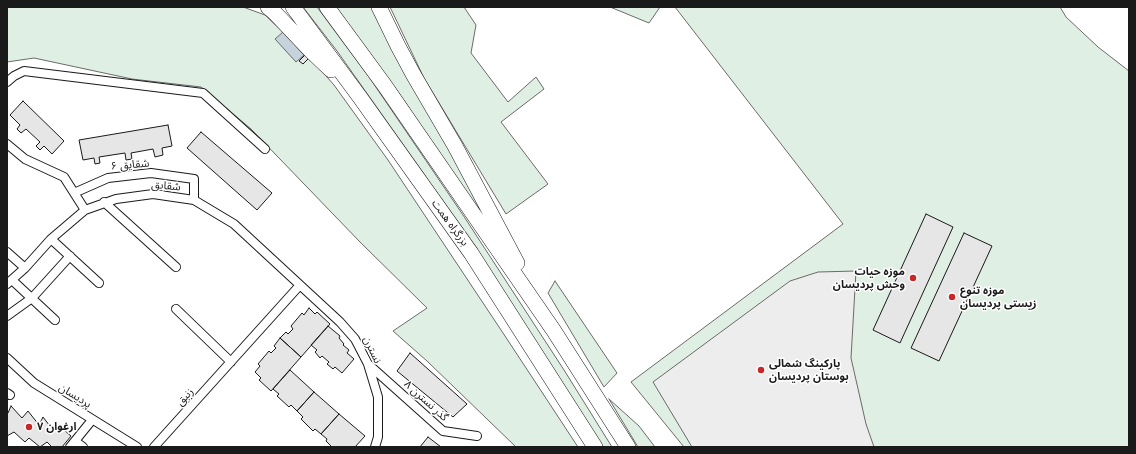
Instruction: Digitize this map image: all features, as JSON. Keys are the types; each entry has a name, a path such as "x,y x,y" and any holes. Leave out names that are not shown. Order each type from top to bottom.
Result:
{"highway":[{"path":"268,7 294,32 311,52 359,96"},
{"name":"بزرگراه همت","path":"293,7 359,96 471,253 594,447"},
{"path":"327,7 385,86 554,331 628,447"},
{"path":"379,7 410,69 455,146 554,331"}],"street":[{"path":"7,82 14,76 24,71 202,93 265,149"},
{"path":"7,144 25,159 64,177 85,210"},
{"name":"شقایق ۶","path":"74,193 108,178 151,173 194,179 194,200"},
{"name":"شقایق","path":"10,282 52,239 85,210 116,199 153,194 194,200 234,224 300,285"},
{"path":"104,202 176,267"},
{"path":"52,239 99,283"},
{"path":"7,252 25,268"},
{"path":"7,316 32,298 70,256"},
{"path":"10,282 32,298 55,320"},
{"name":"زنبق","path":"154,447 300,285"},
{"name":"نسترن","path":"300,285 355,338 368,364 378,397 378,437 376,447"},
{"path":"176,309 231,362"},
{"name":"پردیسان","path":"7,358 34,383 137,447"},
{"name":"گذر نسترن ۸","path":"368,364 443,431 477,436"},
{"path":"83,447 73,444 92,420"}],"green space":[{"path":"7,7 243,7 265,15 312,60 334,85 388,160 578,447 516,447 427,361 393,331 427,308 360,242 251,129 201,87 132,79 34,58 7,62"},
{"path":"303,7 317,7 369,77 463,215 564,370 612,447 601,447 424,174 337,51"},
{"path":"336,7 374,7 501,245 403,99"},
{"path":"390,7 464,7 476,25 471,53 508,102 536,77 544,89 501,122 548,184 506,214 424,78"},
{"path":"610,7 660,7 649,23"},
{"path":"675,7 1060,7 1066,17 1098,47 1129,71 1129,447 684,447 631,382 843,224"},
{"path":"555,281 617,373 604,387 548,293"},
{"path":"609,399 639,426 655,447 638,447"}],"shaded area":[{"path":"283,32 304,55 296,62 275,39"},
{"name":"پارکینگ شمالی بوستان پردیسان","path":"856,271 851,358 866,424 874,447 692,447 653,382 790,281 818,272"}],"building":[{"path":"306,54 309,58 303,64 299,61"},
{"path":"23,101 64,141 52,154 44,146 40,150 36,146 40,142 26,129 21,133 17,129 20,125 10,115"},
{"path":"168,125 172,146 162,148 163,155 155,157 153,149 131,153 132,159 126,160 125,153 99,157 100,163 95,164 94,158 83,160 79,140"},
{"path":"201,132 272,193 257,210 187,148"},
{"name":"موزه حیات وحش پردیسان","path":"926,214 953,227 900,343 873,330"},
{"name":"موزه تنوع زیستی پردیسان","path":"964,233 992,246 939,361 911,348"},
{"path":"309,308 315,314 317,312 330,324 301,357 280,338 286,332 288,334 293,329 291,326 302,313 304,315"},
{"path":"328,326 340,336 339,338 344,344 343,345 349,350 347,353 354,359 342,373 335,367 333,369 327,364 329,362 322,356 320,358 315,352 317,350 311,345"},
{"path":"280,338 301,357 271,391 259,380 261,378 255,372 260,366 258,364 269,351 271,353 276,348 274,346"},
{"path":"410,353 467,404 453,417 397,371"},
{"path":"290,370 314,392 297,411 291,405 289,407 277,396 279,394 273,389"},
{"path":"314,392 339,414 321,434 315,429 313,431 301,419 303,417 297,411"},
{"name":"ارغوان ۷","path":"11,406 22,418 28,411 39,425 43,417 53,430 57,424 71,436 62,447 52,447 47,442 40,447 29,438 25,442 14,432 7,436 7,412 8,413"},
{"path":"339,414 365,436 355,447 332,447 326,441 327,439 321,434"},
{"path":"428,437 441,447 420,447"}],"place":[{"name":"موزه حیات وحش پردیسان","path":"913,278"},
{"name":"موزه تنوع زیستی پردیسان","path":"952,297"},
{"name":"پارکینگ شمالی بوستان پردیسان","path":"761,370"},
{"name":"ارغوان ۷","path":"29,427"}]}
